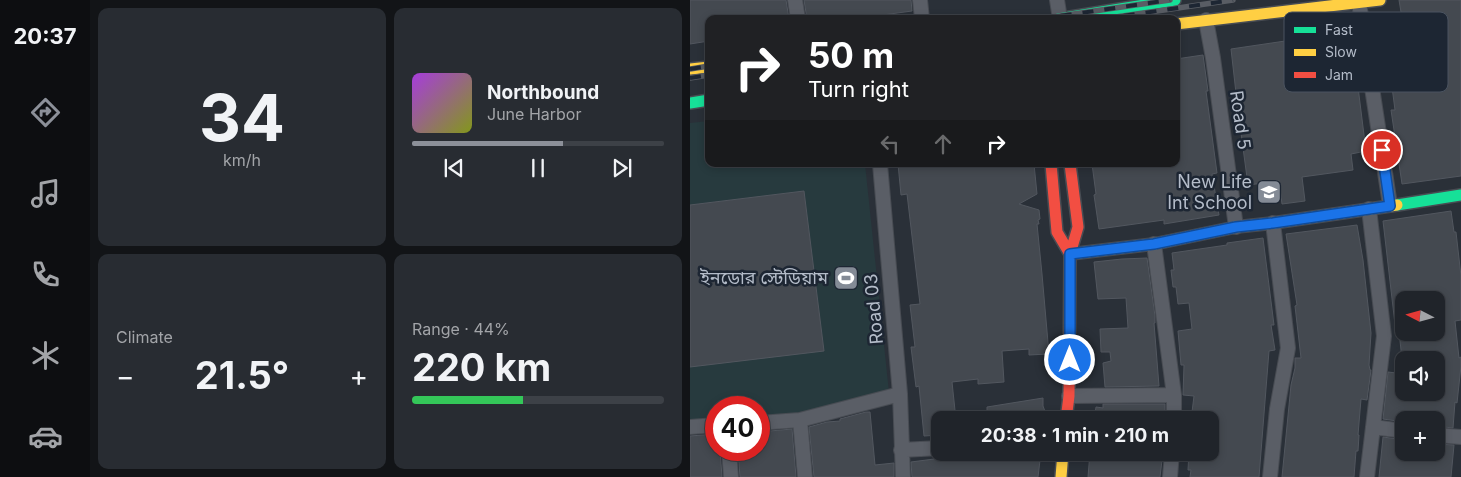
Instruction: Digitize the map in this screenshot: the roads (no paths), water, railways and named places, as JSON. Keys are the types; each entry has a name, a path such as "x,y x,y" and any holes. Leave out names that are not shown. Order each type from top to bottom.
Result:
{"street":[{"path":"795,0 797,15"},
{"path":"920,0 922,15"},
{"path":"1056,0 1058,15"},
{"path":"1083,15 1174,0"},
{"path":"1180,23 1380,0"},
{"path":"1359,3 1360,12"},
{"name":"Road 5","path":"1206,20 1236,227"},
{"path":"690,69 705,67"},
{"path":"1373,92 1390,206"},
{"path":"690,103 705,101"},
{"name":"Road 03","path":"880,167 900,394 903,477"},
{"path":"1051,167 1058,232 1070,254"},
{"path":"1067,411 1069,396 1070,254 1078,227 1070,167"},
{"path":"1070,254 1154,244 1236,227 1461,195"},
{"path":"1367,477 1384,336 1369,209"},
{"path":"1270,477 1276,409 1288,348 1273,223"},
{"path":"1154,244 1174,395 1174,411"},
{"path":"770,422 800,420 900,394"},
{"path":"1069,396 1174,395"},
{"path":"800,420 805,477"},
{"path":"690,427 705,426"},
{"path":"1374,428 1395,430"},
{"path":"1445,435 1461,437"},
{"path":"902,450 931,448"},
{"path":"730,461 731,477"},
{"path":"1061,477 1062,461"},
{"path":"1170,477 1171,461"}],"railway":[{"path":"1067,15 1170,0"},
{"path":"1130,15 1233,0"},
{"path":"690,69 705,67"},
{"path":"690,78 705,76"}],"place":[{"name":"New Life Int School","path":"1269,192"},
{"name":"ইনডোর স্টেডিয়াম","path":"846,278"}]}
